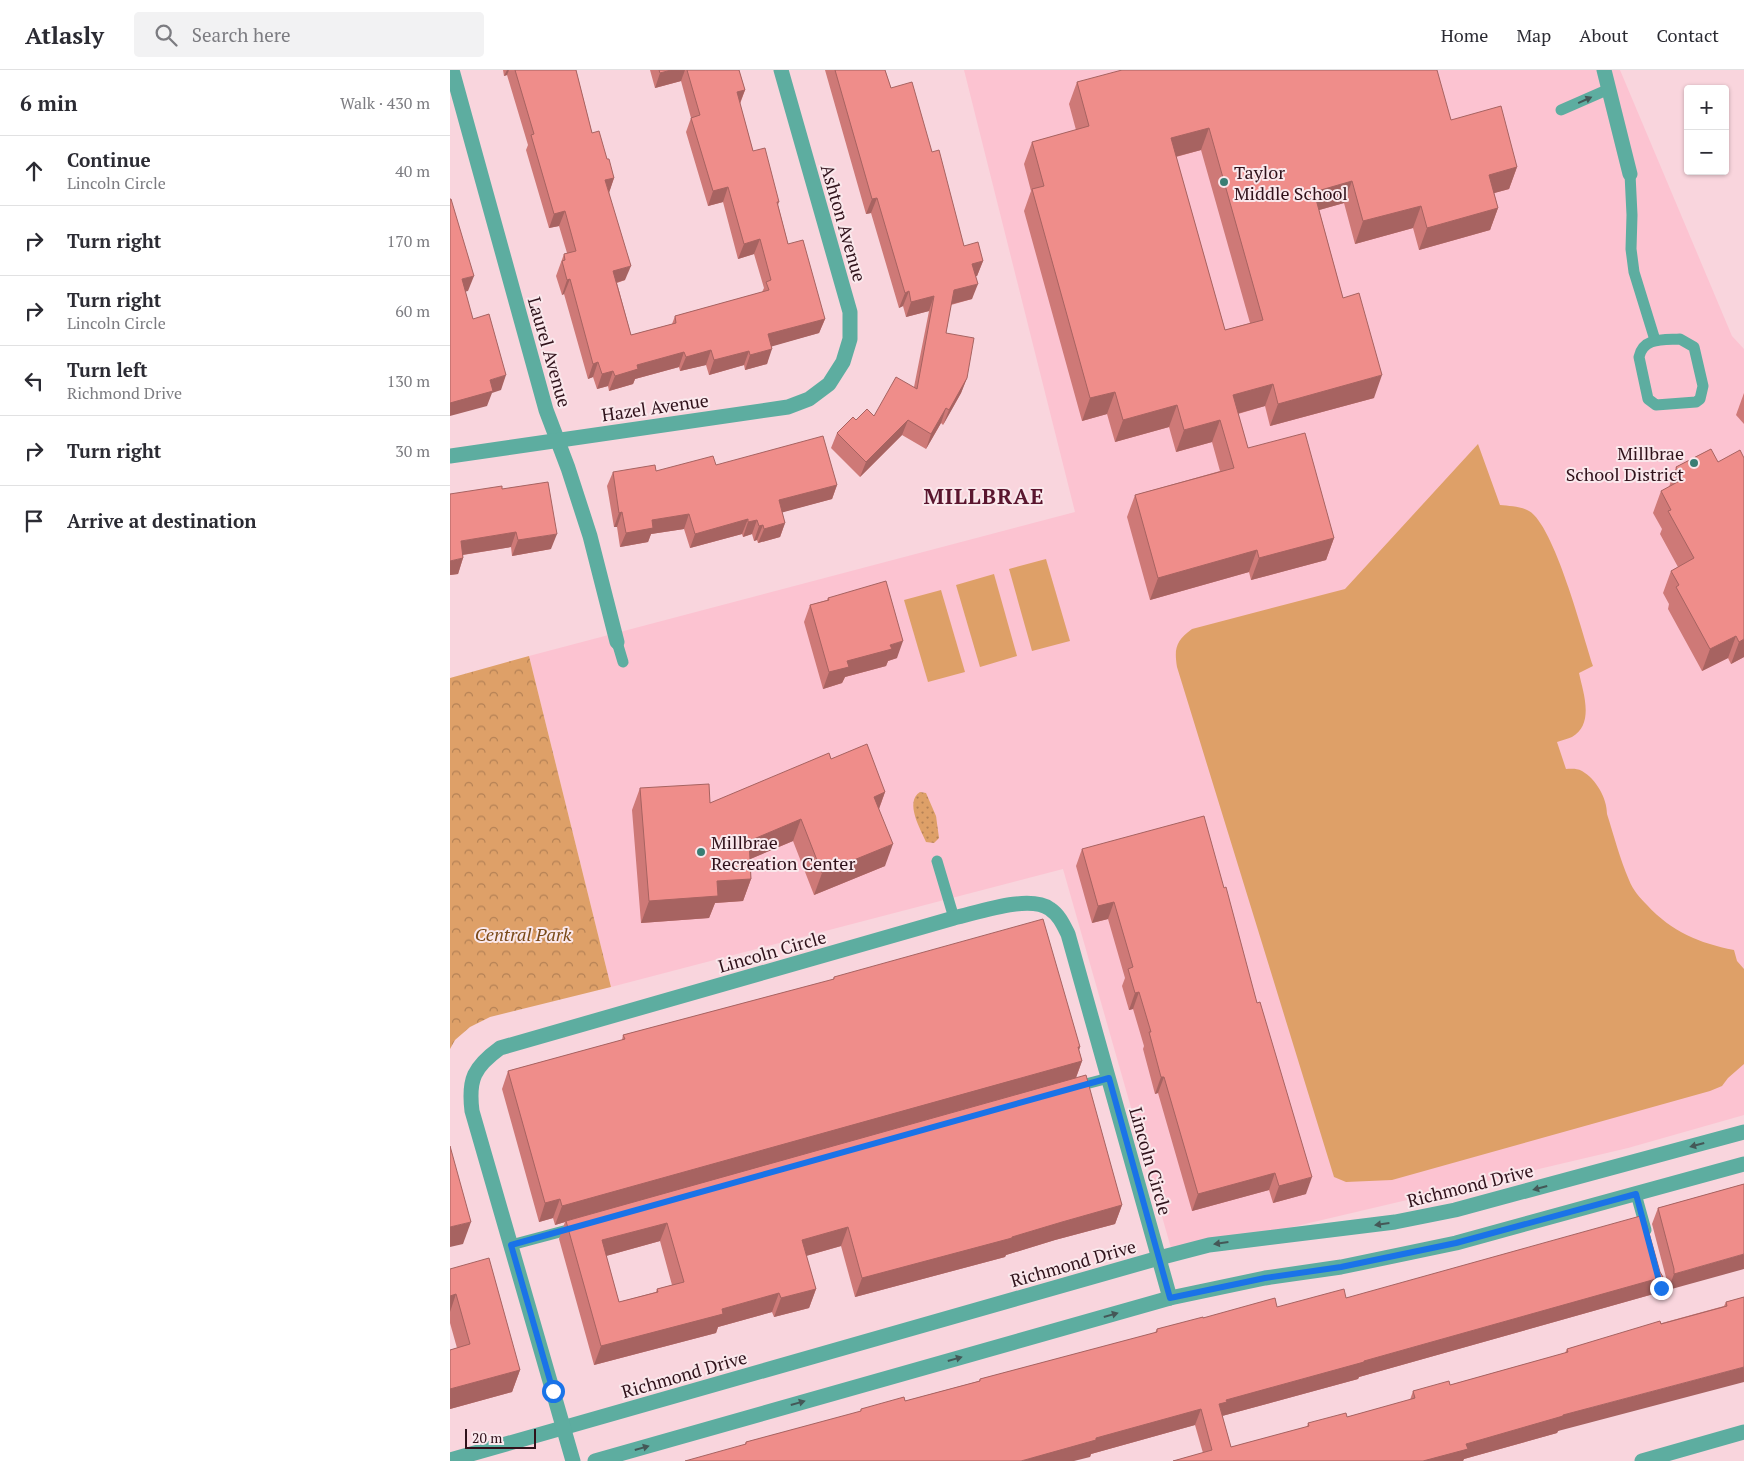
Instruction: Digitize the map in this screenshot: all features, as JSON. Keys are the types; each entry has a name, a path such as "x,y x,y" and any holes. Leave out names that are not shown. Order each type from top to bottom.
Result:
{"street":[{"name":"Laurel Avenue","path":"452,70 546,410 590,536 618,642"},
{"name":"Ashton Avenue","path":"781,70 850,312 850,339 843,362 830,384"},
{"path":"1604,70 1630,174"},
{"name":"Hazel Avenue","path":"450,456 788,407 809,398 830,384"},
{"name":"Lincoln Circle","path":"564,1428 472,1111 470,1091 476,1073 485,1059 500,1048 954,918 1017,903 1048,907 1061,919 1068,934 1170,1298"},
{"name":"Richmond Drive","path":"450,1460 1209,1245 1367,1226 1455,1210 1744,1132"},
{"path":"595,1461 1170,1298 1246,1282 1341,1267 1446,1246 1744,1164"},
{"path":"564,1428 573,1461"},
{"path":"1642,1461 1744,1432"}],"lane":[{"path":"1562,110 1609,89"},
{"path":"1630,174 1632,216 1630,249 1634,272 1654,340"},
{"path":"1654,340 1680,340 1694,347 1703,386 1700,398 1696,402 1656,404 1648,399 1639,357 1642,348 1654,340"},
{"path":"618,642 623,662"},
{"path":"937,861 954,918"},
{"path":"1062,1091 1109,1078"},
{"path":"1636,1194 1648,1241"},
{"path":"511,1245 589,1224"}],"shaded area":[{"path":"964,70 1620,70 1732,336 1744,349 1744,1115 1628,1148 1173,1255 1063,869 611,987 529,656 1075,512"}],"green space":[{"path":"1478,444 1500,505 1518,507 1529,511 1539,520 1548,537 1567,582 1593,666 1579,673 1586,707 1583,724 1572,737 1557,742 1566,769 1576,769 1587,774 1603,795 1620,856 1633,887 1642,900 1666,922 1687,935 1709,944 1734,950 1737,961 1744,969 1744,1064 1722,1086 1710,1091 1392,1180 1346,1182 1334,1177 1177,667 1176,650 1182,637 1192,629 1345,589"},
{"path":"1046,559 1070,641 1032,651 1009,569"},
{"path":"994,574 1017,656 980,667 956,585"},
{"path":"941,590 965,672 928,682 904,600"},
{"name":"Central Park","path":"529,656 611,987 490,1017 470,1027 455,1040 450,1049 450,678"},
{"path":"920,792 926,793 936,816 939,838 934,843 926,842 915,816 913,802"}],"building":[{"path":"515,70 576,70 592,133 599,131 614,178 605,180 631,266 613,271 631,335 676,323 675,316 769,290 766,282 771,280 760,239 744,244 728,187 713,191 691,118 700,115 687,70 739,70 745,90 737,92 753,151 765,148 788,244 803,240 825,319 768,334 772,349 750,355 749,351 714,360 711,350 686,357 684,352 637,365 638,369 615,376 613,371 602,374 598,362 593,364 570,279 567,280 562,261 565,260 564,254 576,251 565,211 554,214 531,135 534,134"},
{"path":"659,70 671,70 660,73"},
{"path":"835,70 885,70 891,88 912,82 932,152 939,150 964,246 978,242 983,261 972,264 978,284 954,290 946,333 974,338 967,378 949,410 946,408 931,434 908,420 866,462 837,433 853,417 856,420 867,409 874,416 896,377 917,389 934,296 911,302 909,291 905,293 877,198 872,199"},
{"path":"1122,70 1437,70 1451,120 1501,106 1517,167 1489,175 1498,208 1427,228 1421,206 1363,221 1352,181 1314,192 1343,298 1359,293 1382,375 1278,404 1273,384 1233,395 1248,448 1305,433 1334,538 1259,558 1257,550 1158,578 1135,495 1234,468 1220,420 1184,430 1177,405 1123,420 1115,392 1090,398 1032,189 1044,186 1032,142 1089,126 1077,82","holes":["1209,128 1263,320 1225,330 1171,138"]},
{"path":"450,199 474,276 462,279 473,319 489,314 506,375 490,380 493,391 450,403"},
{"path":"823,436 837,485 779,500 785,523 764,529 763,525 759,526 757,520 748,522 748,519 695,534 689,514 652,520 653,528 626,533 622,512 619,513 613,472 655,465 656,471 713,456 716,465"},
{"path":"1711,449 1718,462 1740,450 1744,458 1744,639 1739,642 1736,636 1710,649 1676,587 1679,585 1671,571 1694,558 1668,511 1671,510 1661,491 1683,479 1676,467"},
{"path":"548,482 557,534 518,540 516,532 461,541 463,558 450,561 450,494 502,486 502,489"},
{"path":"886,581 903,641 890,645 892,649 847,661 849,667 829,672 810,605"},
{"name":"Millbrae Recreation Center","path":"867,744 885,792 874,797 893,844 822,873 801,819 749,841 751,879 717,881 718,896 649,901 640,788 709,784 710,803 829,753 831,759"},
{"path":"1204,816 1224,888 1226,887 1257,1003 1260,1002 1312,1177 1279,1186 1275,1173 1198,1194 1164,1077 1161,1077 1149,1032 1151,1032 1139,992 1135,993 1128,969 1133,967 1114,902 1098,906 1082,849"},
{"path":"1043,919 1080,1047 1078,1047 1082,1061 562,1206 560,1199 545,1203 508,1071 625,1039 623,1035 834,979 834,977"},
{"path":"1086,1075 1122,1205 1012,1238 862,1278 848,1227 802,1240 816,1289 781,1298 779,1293 722,1309 723,1314 601,1346 566,1221","holes":["667,1223 684,1282 657,1289 658,1292 619,1302 602,1240"]},
{"path":"450,1146 471,1222 450,1227"},
{"path":"1744,1184 1744,1254 1674,1274 1658,1208"},
{"path":"1644,1215 1663,1277 1226,1400 1227,1402 1219,1404 1231,1447 1309,1426 1308,1423 1346,1413 1347,1417 1415,1398 1413,1391 1449,1381 1450,1385 1568,1352 1567,1349 1660,1321 1661,1324 1727,1306 1726,1302 1744,1297 1744,1367 1563,1415 1466,1444 1468,1449 1423,1461 1173,1461 1212,1450 1201,1409 1021,1461 685,1461 904,1397 905,1401 980,1381 980,1379 1157,1332 1157,1329 1275,1298 1277,1307 1344,1289 1346,1298"},
{"path":"489,1258 520,1370 450,1389 450,1350 470,1344 456,1294 450,1296 450,1269"}],"place":[{"name":"Taylor Middle School","path":"1224,182"},
{"name":"Millbrae School District","path":"1694,463"},
{"name":"Millbrae Recreation Center","path":"701,852"}],"district":[{"name":"MILLBRAE","path":"984,495"}],"route":[{"path":"553,1391 511,1245 1109,1078 1170,1298 1265,1278 1400,1256 1456,1243 1636,1194 1661,1288"}]}
